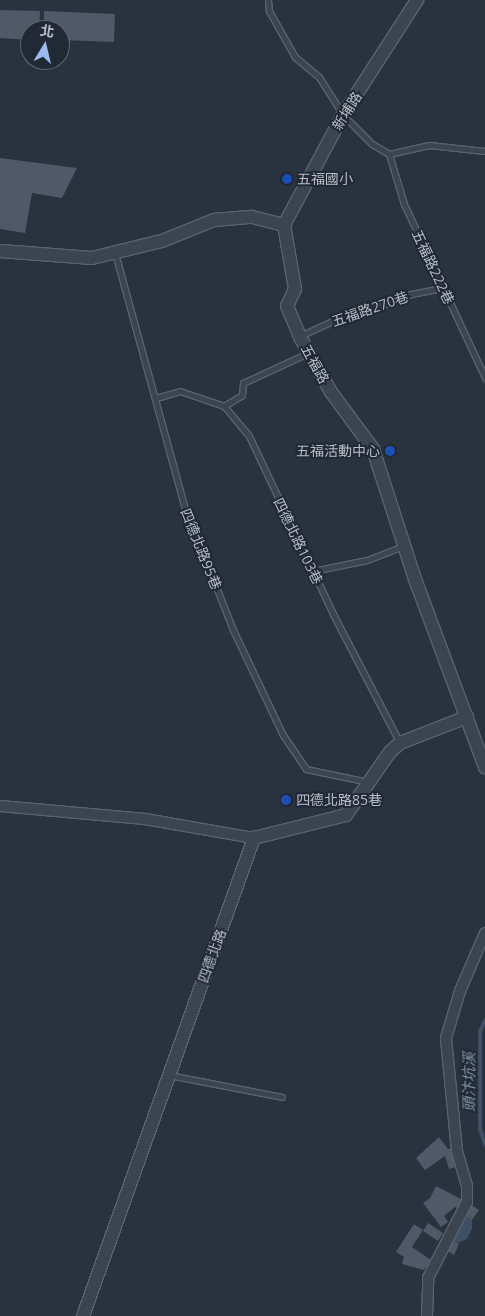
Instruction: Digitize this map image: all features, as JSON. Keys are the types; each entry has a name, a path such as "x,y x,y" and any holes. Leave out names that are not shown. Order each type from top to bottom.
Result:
{"street":[{"name":"新埔路","path":"284,225 343,115 417,0"},
{"path":"0,251 92,258 162,241 214,220 252,217 284,225"},
{"name":"五福路","path":"284,225 295,289 288,306 300,337 331,392 373,449 403,546 485,767"},
{"path":"0,806 145,819 254,838 346,815 400,743 467,717"},
{"name":"四德北路","path":"82,1316 254,838"},
{"path":"427,1316 428,1278 446,1237 467,1202 466,1186 456,1143 446,1038 460,992 485,934"}],"lane":[{"path":"268,0 269,11 295,57 319,77 343,115 372,144 389,154 429,146 485,151"},
{"name":"五福路222巷","path":"389,154 404,204 485,378"},
{"name":"四德北路95巷","path":"114,252 156,398 184,506 234,632 283,735 306,768 369,782"},
{"name":"五福路270巷","path":"300,337 332,321 358,315 411,294 443,288"},
{"path":"156,398 180,391 224,406 242,395 243,383 309,353"},
{"name":"四德北路103巷","path":"224,406 249,436 313,571 400,743"},
{"path":"313,571 367,560 403,546"},
{"path":"169,1075 282,1097"}],"water":[{"path":"463,1214 472,1220 472,1229 467,1239 458,1243 450,1239"}],"building":[{"path":"0,10 40,11 40,20 20,20 20,39 0,38"},
{"path":"44,11 115,14 114,42 70,40 70,20 44,20"},
{"path":"0,158 77,168 62,198 32,193 25,233 0,229"},
{"path":"439,1137 448,1149 453,1148 459,1166 449,1169 445,1156 425,1170 416,1158"},
{"path":"436,1186 463,1200 458,1209 455,1207 444,1216 448,1222 441,1227 423,1203 430,1198"},
{"path":"470,1204 479,1210 472,1220 463,1214"},
{"path":"428,1223 443,1233 438,1241 423,1231"},
{"path":"414,1224 423,1230 412,1247 431,1260 424,1270 402,1264 404,1257 396,1252"},
{"path":"450,1239 459,1244 454,1255 444,1249"}],"waterway":[{"name":"頭汴坑溪","path":"485,1020 480,1032 480,1129 485,1144"}],"place":[{"name":"五福國小","path":"287,179"},
{"name":"五福活動中心","path":"390,451"},
{"name":"四德北路85巷","path":"286,800"}]}
